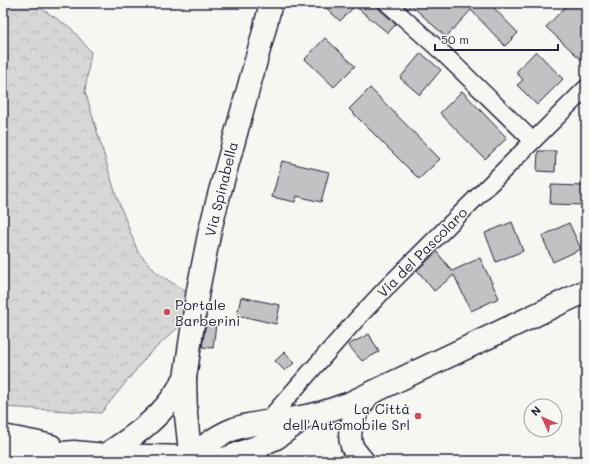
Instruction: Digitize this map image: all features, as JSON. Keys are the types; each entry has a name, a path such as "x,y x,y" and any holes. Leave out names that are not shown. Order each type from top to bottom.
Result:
{"main road":[{"name":"Via Spinabella","path":"190,459 186,415 185,378 195,311 210,230 223,177 271,3"},
{"path":"190,459 206,444 224,434 243,427 266,422 305,417 350,403 586,291"},
{"name":"Via Spinabella","path":"105,455 129,439 153,419 170,400 185,378"},
{"path":"363,461 352,446 350,435 356,414 369,394"},
{"path":"224,459 276,438 305,417"},
{"path":"3,436 74,452 105,455 259,461"},
{"path":"3,454 39,455 74,452"}],"street":[{"path":"387,3 445,55 533,141"},
{"name":"Via del Pascolaro","path":"266,422 386,288 586,88"}],"green space":[{"path":"3,3 33,3 71,28 91,52 85,91 116,195 138,252 157,273 188,293 184,322 148,355 101,413 3,407"}],"building":[{"path":"321,3 378,3 380,10 396,24 388,33 355,6 340,21"},
{"path":"401,3 489,3 518,33 505,46 471,10 446,37 411,5 408,9"},
{"path":"569,3 586,3 586,64 546,27"},
{"path":"325,38 355,66 334,87 305,59"},
{"path":"536,51 563,79 537,105 517,85 523,80 516,72"},
{"path":"421,53 441,70 420,95 400,78"},
{"path":"370,88 440,159 419,179 349,109"},
{"path":"462,91 507,138 485,159 440,113"},
{"path":"538,151 556,151 555,172 537,171"},
{"path":"282,161 329,172 321,202 297,196 295,202 272,197"},
{"path":"551,185 586,186 586,205 550,204"},
{"path":"512,222 523,251 496,262 485,233"},
{"path":"569,223 581,249 553,262 542,236"},
{"path":"437,252 452,271 480,258 499,298 471,311 454,275 434,291 417,270"},
{"path":"241,297 280,305 276,324 237,315"},
{"path":"206,323 216,324 213,348 202,347"},
{"path":"369,334 379,352 362,361 348,345"},
{"path":"285,352 294,363 285,371 275,361"}],"place":[{"name":"Portale Barberini","path":"167,312"},
{"name":"La Città dell'Automobile Srl","path":"418,416"}]}
